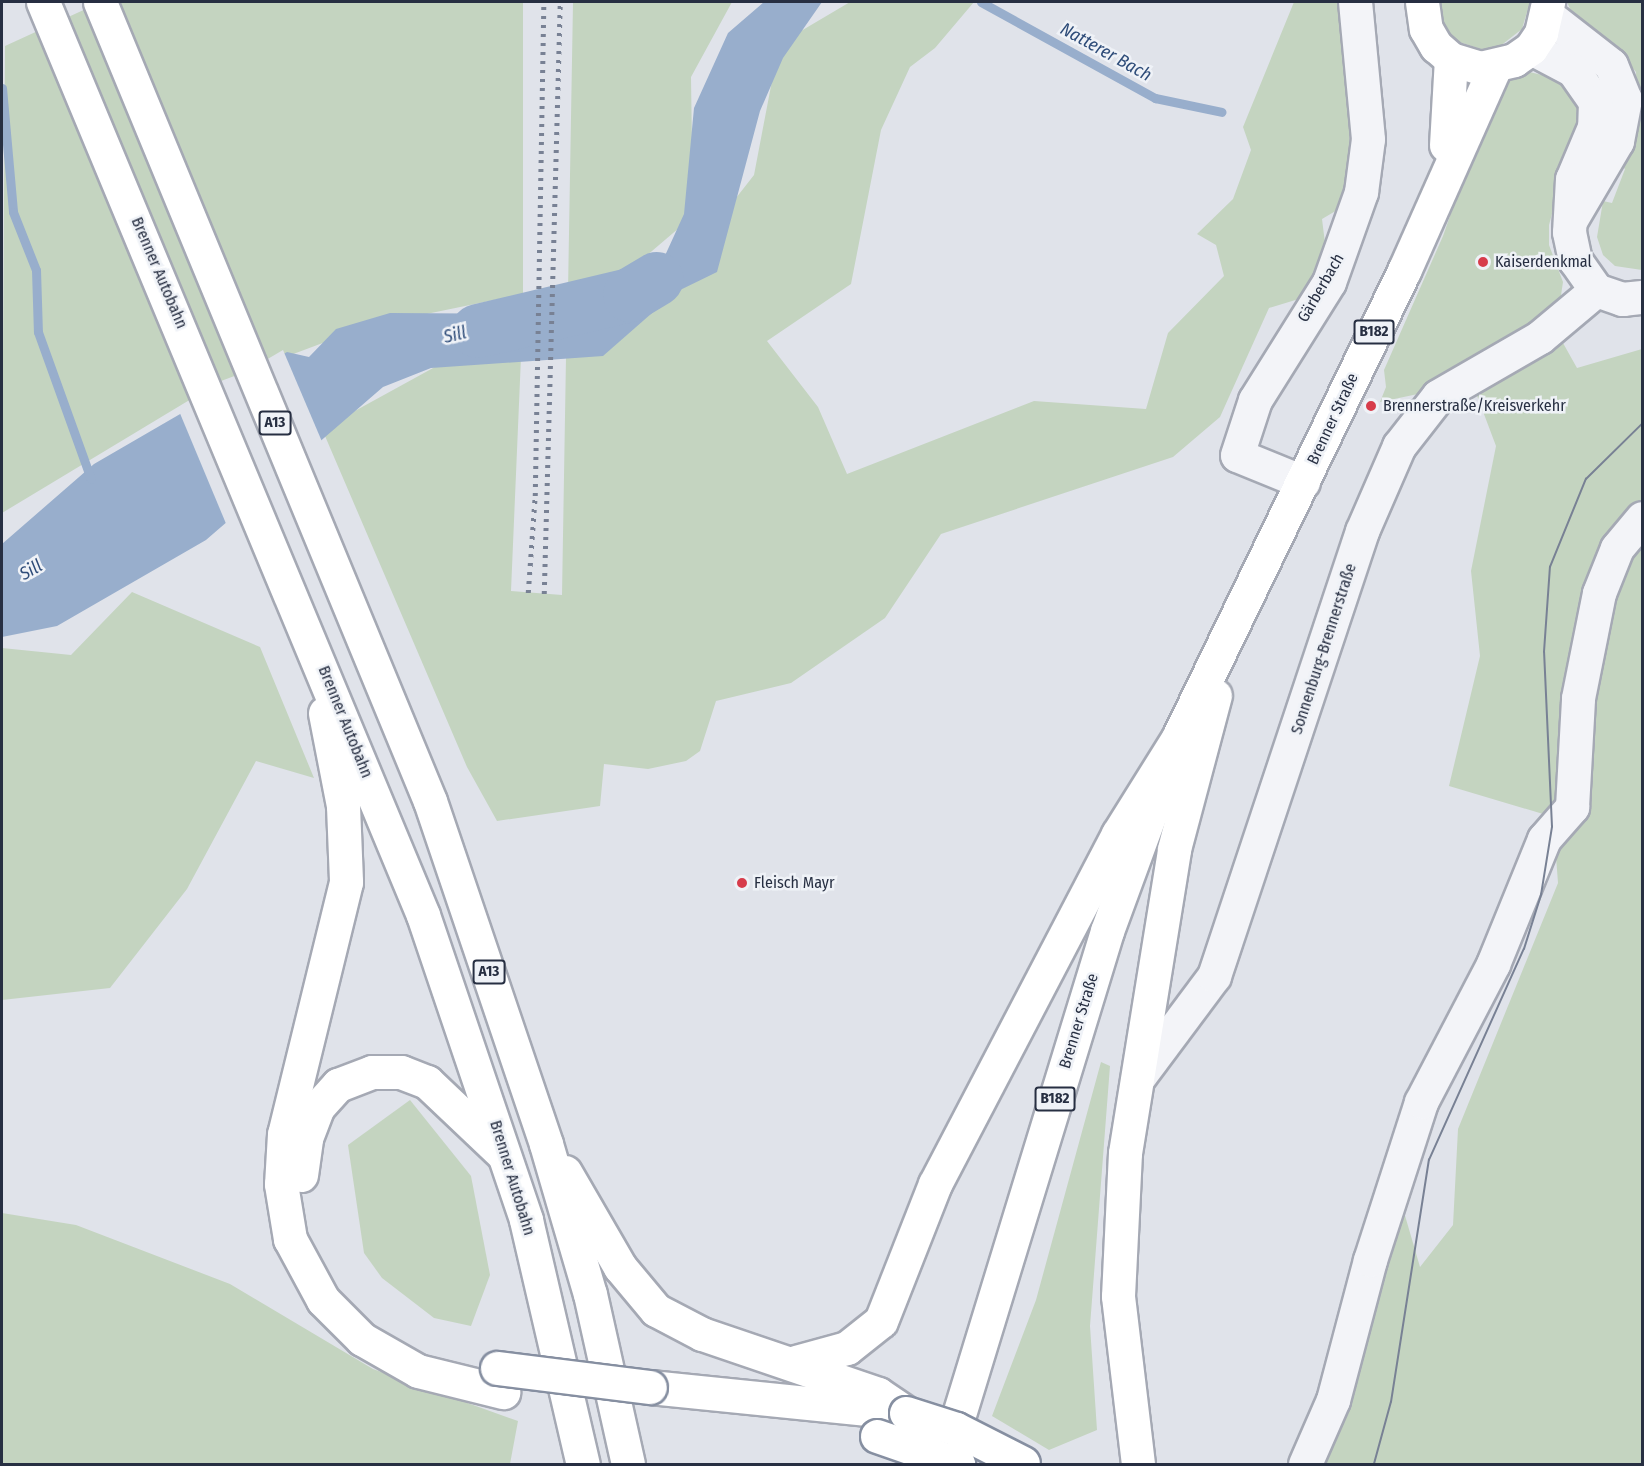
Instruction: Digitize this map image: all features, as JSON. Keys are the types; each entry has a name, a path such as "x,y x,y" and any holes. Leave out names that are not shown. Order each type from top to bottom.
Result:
{"main road":[{"name":"Brenner Autobahn","path":"43,2 306,624 384,819 469,1042 548,1305 583,1464"},
{"name":"A13","path":"100,2 430,801 546,1144 590,1294 628,1464"},
{"path":"1422,2 1426,29 1451,58 1495,67 1531,48 1547,8"},
{"name":"Brenner Straße","path":"1442,179 1451,58"},
{"name":"Brenner Straße","path":"944,1464 1107,931 1178,738 1303,482 1495,67"},
{"path":"306,624 346,835 339,925 283,1141 282,1200 291,1239 323,1300 362,1339 418,1371 652,1399 876,1414 906,1413 956,1429 1024,1464"},
{"name":"Brenner Straße","path":"1138,1464 1118,1296 1125,1153 1174,849 1234,624"},
{"path":"796,1362 847,1348 881,1321 935,1184 1118,834 1178,738"},
{"path":"500,1380 418,1347 357,1307 334,1278 312,1233 302,1161 313,1115 324,1098 355,1076 382,1071 427,1082 505,1157"},
{"path":"546,1144 620,1267 656,1311 702,1334 796,1362 958,1464"}],"street":[{"name":"Gärberbach","path":"1303,482 1237,455 1255,400 1329,282 1361,192 1368,139 1355,2"},
{"path":"1547,8 1611,65 1625,99 1617,141 1570,221"},
{"path":"1531,48 1574,70 1595,102 1594,127 1572,179 1570,221 1575,260 1596,290 1622,299 1642,297"},
{"name":"Sonnenburg-Brennerstraße","path":"1138,1078 1214,976 1362,531 1399,446 1438,396 1540,337 1596,290"},
{"path":"1305,1464 1333,1400 1370,1260 1421,1102 1493,964 1544,839 1572,807 1578,698 1599,593 1617,548 1642,518"}],"green space":[{"path":"101,2 523,2 523,294 368,326 221,381 2,513 5,46"},
{"path":"573,2 732,2 691,77 693,216 597,298 568,291"},
{"path":"850,2 974,2 935,48 910,67 881,130 851,284 767,341 818,407 847,474 1034,401 1146,409 1168,333 1224,276 1216,245 1197,234 1233,199 1251,150 1243,127 1294,2 1344,2 1347,26 1350,159 1344,206 1322,219 1326,251 1302,298 1269,308 1220,417 1173,457 941,534 885,618 791,683 716,701 700,751 686,761 648,769 604,764 600,806 497,821 467,767 322,429 444,362 521,357 511,591 562,595 566,357 668,285 754,175 779,44"},
{"path":"1435,2 1530,2 1522,29 1499,47 1484,50 1456,41 1445,30"},
{"path":"1567,2 1642,2 1642,270 1615,266 1603,255 1597,237 1603,201 1612,203 1625,169 1620,164 1638,124 1636,72 1617,49 1577,24"},
{"path":"1525,71 1555,78 1580,110 1549,225 1549,245 1563,282 1560,302 1553,315 1432,391 1380,402 1386,387 1384,370 1443,236 1488,107 1500,85"},
{"path":"1563,343 1577,368 1642,349 1642,1464 1302,1464 1399,1195 1420,1267 1453,1225 1458,1129 1558,883 1553,817 1449,786 1480,656 1471,571 1496,446 1473,385"},
{"path":"132,592 260,647 314,778 256,761 187,889 110,988 2,1000 2,648 71,655"},
{"path":"1101,1062 1110,1066 1090,1326 1097,1430 1049,1450 992,1416 1036,1300"},
{"path":"410,1100 471,1176 490,1275 471,1326 434,1318 382,1278 364,1253 348,1145"},
{"path":"2,1213 76,1225 230,1284 373,1369 518,1421 510,1464 2,1464"}],"water":[{"path":"764,2 822,2 783,58 760,111 717,272 676,292 603,356 431,368 383,387 206,540 57,626 2,637 2,544 94,464 287,352 309,357 336,329 390,313 565,314 624,291 663,260 684,214 694,108 728,33"}],"pier":[{"path":"283,350 323,444 227,526 179,411"}],"waterway":[{"name":"Natterer Bach","path":"981,2 1155,98 1222,112"},
{"path":"2,88 13,212 36,270 38,332 91,479"},
{"name":"Sill","path":"478,331 630,295 657,279"}],"tram line":[{"path":"1374,1464 1391,1402 1429,1160 1524,949 1541,895 1552,827 1544,652 1550,567 1586,479 1642,424"}],"railway":[{"path":"528,593 535,496 544,2"},
{"path":"544,594 560,2"}],"place":[{"name":"Kaiserdenkmal","path":"1483,262"},
{"name":"Brennerstraße/Kreisverkehr","path":"1371,406"},
{"name":"Fleisch Mayr","path":"742,883"}]}
